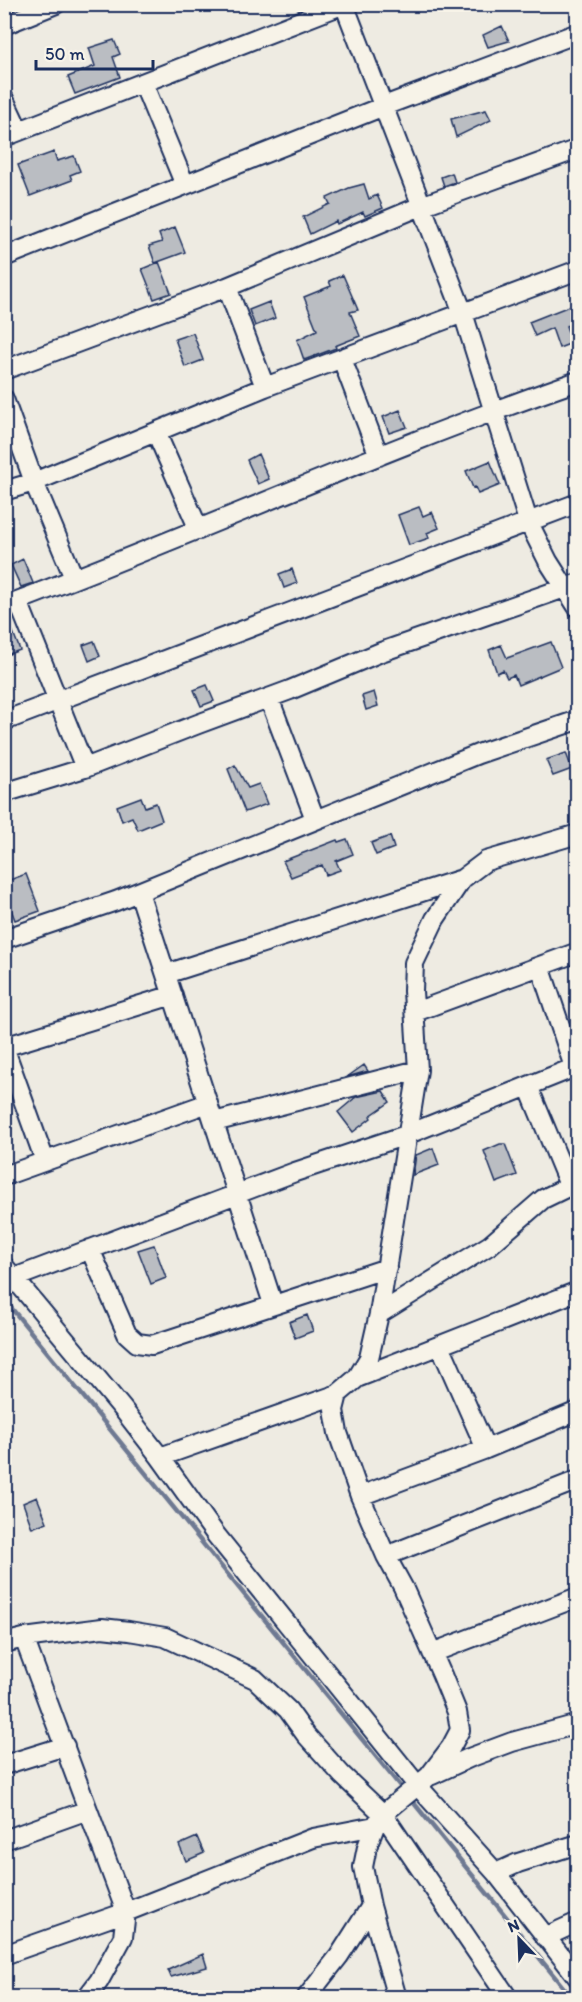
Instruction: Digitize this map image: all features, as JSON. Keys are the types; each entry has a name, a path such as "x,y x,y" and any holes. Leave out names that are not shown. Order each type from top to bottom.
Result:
{"street":[{"path":"4,25 56,4"},
{"path":"4,99 11,134 344,4 463,313 495,410 520,502 548,561 572,585 578,608"},
{"path":"4,257 384,106 578,33"},
{"path":"143,83 185,185"},
{"path":"4,370 227,287 421,206 578,148"},
{"path":"4,492 34,482 265,387 578,270"},
{"path":"227,287 265,387"},
{"path":"342,359 379,456"},
{"path":"86,768 58,702 11,604 495,410 578,381"},
{"path":"4,399 34,482 74,578"},
{"path":"156,432 199,530"},
{"path":"4,721 578,503"},
{"path":"4,793 86,768 269,698 381,652 572,585"},
{"path":"269,698 315,819"},
{"path":"4,939 139,892 478,754 578,720"},
{"path":"166,974 462,879 486,861 578,834"},
{"path":"357,1378 369,1358 379,1314 418,1070 413,991 414,963 435,919 462,879"},
{"path":"139,892 273,1304"},
{"path":"415,1012 578,952"},
{"path":"540,966 576,1066 406,1135 237,1193 90,1250 10,1272 160,1456 216,1535 423,1780 578,1978"},
{"path":"45,1161 4,1047 173,995"},
{"path":"214,1122 418,1070"},
{"path":"379,1314 490,1245 543,1200 573,1183 528,1086"},
{"path":"4,1176 208,1103"},
{"path":"90,1250 127,1334 137,1343 152,1345 387,1268"},
{"path":"160,1456 338,1394 357,1378 578,1291"},
{"path":"440,1345 486,1449"},
{"path":"338,1394 334,1410 338,1433 360,1496 432,1653 457,1712 460,1730 451,1747 423,1780 379,1820 367,1846 363,1867 371,1906 397,1998"},
{"path":"360,1496 486,1449 578,1411"},
{"path":"386,1556 578,1480"},
{"path":"432,1653 578,1598"},
{"path":"4,1643 24,1638 102,1628 165,1637 255,1679 288,1710 306,1735 379,1820 508,1998"},
{"path":"24,1638 126,1912 123,1937 99,1981 86,1998"},
{"path":"423,1780 469,1758 512,1742 578,1724"},
{"path":"4,1765 65,1746"},
{"path":"4,1839 88,1810"},
{"path":"4,1955 126,1912 313,1838 379,1820"},
{"path":"496,1873 518,1863 578,1844"},
{"path":"306,1998 339,1956 371,1906"},
{"path":"545,1937 578,1922"}],"building":[{"path":"502,26 509,41 488,47 483,35"},
{"path":"114,40 120,54 113,57 120,77 75,94 68,77 95,66 89,48"},
{"path":"486,110 491,120 456,137 451,119"},
{"path":"54,152 57,161 74,156 80,171 70,175 72,180 30,196 18,165"},
{"path":"452,173 455,182 444,186 441,177"},
{"path":"364,184 369,199 377,195 383,208 365,216 363,212 337,224 336,221 310,234 303,217 330,204 327,198"},
{"path":"175,227 185,252 155,263 149,246 162,242 159,234"},
{"path":"159,262 171,293 154,299 142,269"},
{"path":"343,275 358,310 350,312 360,336 304,360 297,340 317,330 304,297 331,286 329,281"},
{"path":"269,302 275,318 255,326 249,310"},
{"path":"572,305 578,321 566,326 572,343 559,348 552,328 535,336 529,322"},
{"path":"193,333 203,360 185,367 175,339"},
{"path":"400,410 407,427 389,433 383,417"},
{"path":"258,454 269,479 258,484 247,460"},
{"path":"490,461 500,485 478,494 466,471"},
{"path":"419,507 423,516 432,512 439,528 427,533 429,538 409,545 398,515"},
{"path":"23,559 33,583 21,587 11,565"},
{"path":"292,569 297,583 284,588 279,574"},
{"path":"4,617 7,617 20,650 4,656"},
{"path":"94,641 100,656 89,661 83,645"},
{"path":"551,642 561,667 518,685 514,675 507,678 503,670 497,673 489,650 501,645 507,658"},
{"path":"207,685 214,701 201,706 194,690"},
{"path":"374,692 378,706 366,710 362,696"},
{"path":"566,753 572,769 553,776 546,760"},
{"path":"235,765 248,788 259,784 267,804 245,812 228,769"},
{"path":"141,797 145,807 156,803 162,820 138,830 132,817 122,821 117,806"},
{"path":"390,836 394,848 376,855 371,843"},
{"path":"347,839 353,854 336,861 340,870 326,875 322,865 291,877 283,861 337,840 338,842"},
{"path":"26,874 40,911 15,920 4,891 4,882"},
{"path":"364,1065 368,1071 347,1077"},
{"path":"383,1091 390,1102 353,1132 338,1112 356,1097"},
{"path":"505,1144 517,1175 496,1183 484,1151"},
{"path":"433,1148 439,1165 413,1175 416,1155"},
{"path":"154,1245 166,1278 151,1284 138,1250"},
{"path":"307,1315 313,1331 295,1338 289,1322"},
{"path":"37,1497 47,1522 32,1528 23,1503"},
{"path":"197,1837 204,1853 186,1861 179,1845"},
{"path":"203,1954 207,1967 171,1977 168,1970"}],"waterway":[{"path":"4,1299 404,1791"},
{"path":"409,1797 572,1998"}]}
